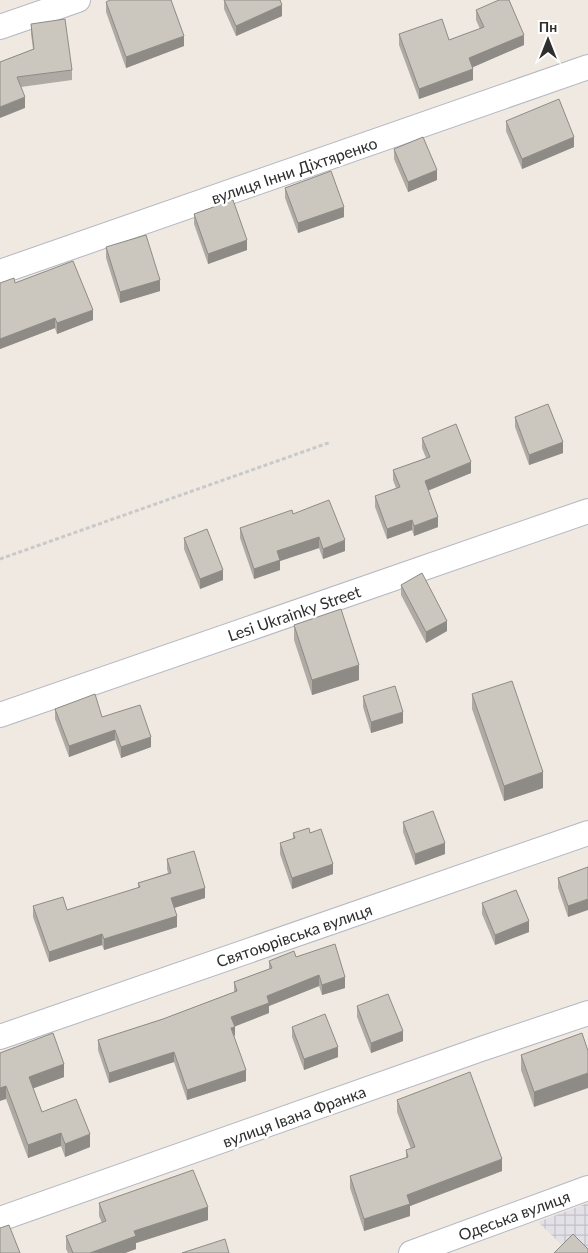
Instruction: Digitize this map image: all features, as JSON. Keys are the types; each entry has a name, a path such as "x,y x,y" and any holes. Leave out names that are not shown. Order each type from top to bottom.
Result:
{"street":[{"path":"0,28 78,0"},
{"name":"вулиця Інни Діхтяренко","path":"0,272 588,67"},
{"name":"Lesi Ukrainky Street","path":"0,715 588,510"},
{"name":"Святоюрівська вулиця","path":"0,1037 588,832"},
{"name":"вулиця Івана Франка","path":"0,1219 588,1013"},
{"name":"Одеська вулиця","path":"411,1253 588,1188"}],"path":[{"path":"0,558 331,442"}],"shaded area":[{"path":"588,1203 588,1253 570,1253 538,1222"}],"building":[{"path":"110,0 171,0 184,36 126,57 106,2"},
{"path":"224,0 280,0 282,5 236,26"},
{"path":"499,0 509,0 524,35 469,58 473,69 419,89 399,34 442,19 449,40 484,27 476,10"},
{"path":"65,19 72,70 17,77 25,97 0,107 0,62 34,49 31,24"},
{"path":"559,99 574,137 522,159 506,121"},
{"path":"423,137 437,170 408,182 394,149"},
{"path":"331,171 344,207 298,223 285,188"},
{"path":"233,200 247,240 208,254 194,214"},
{"path":"146,235 160,280 120,292 106,247"},
{"path":"73,261 93,310 57,323 55,318 0,339 0,283 14,278 15,283"},
{"path":"548,404 563,442 529,455 515,417"},
{"path":"456,424 471,462 425,481 438,517 414,526 412,520 387,529 375,496 400,487 393,470 430,457 422,438"},
{"path":"329,500 345,540 323,549 319,537 277,551 280,560 254,569 240,528 292,510 293,514"},
{"path":"207,529 223,570 200,579 184,538"},
{"path":"422,573 447,621 426,632 401,585"},
{"path":"341,609 359,665 312,680 294,625"},
{"path":"512,681 543,772 504,786 472,694"},
{"path":"395,686 403,712 371,722 363,696"},
{"path":"95,694 102,717 140,705 151,737 121,747 115,730 69,746 55,709"},
{"path":"433,811 445,843 415,854 403,822"},
{"path":"309,828 310,833 321,829 333,864 292,878 280,843 295,838 293,833"},
{"path":"194,851 205,888 171,898 177,916 104,939 102,934 49,952 33,906 63,897 67,910 140,887 138,883 171,873 167,859"},
{"path":"588,867 588,899 568,906 558,878"},
{"path":"516,890 529,921 495,935 482,903"},
{"path":"335,944 345,977 322,985 319,975 267,996 269,1003 231,1017 235,1027 231,1028 246,1070 187,1090 174,1052 109,1073 98,1040 163,1019 237,991 234,982 272,968 269,961 294,951 296,957"},
{"path":"388,994 403,1031 371,1043 357,1006"},
{"path":"325,1014 338,1047 304,1059 292,1027"},
{"path":"53,1033 64,1064 29,1077 42,1112 76,1099 90,1134 65,1144 61,1133 28,1145 6,1086 0,1088 0,1053"},
{"path":"582,1033 588,1051 588,1073 534,1092 521,1055"},
{"path":"470,1072 502,1159 407,1195 410,1204 364,1219 350,1176 408,1157 406,1150 415,1147 397,1100"},
{"path":"193,1170 208,1207 134,1231 136,1236 90,1253 73,1253 66,1236 106,1221 99,1203"},
{"path":"9,1225 20,1253 0,1253 0,1228"},
{"path":"573,1234 588,1249 588,1253 554,1253"},
{"path":"225,1239 229,1253 182,1253"}]}
